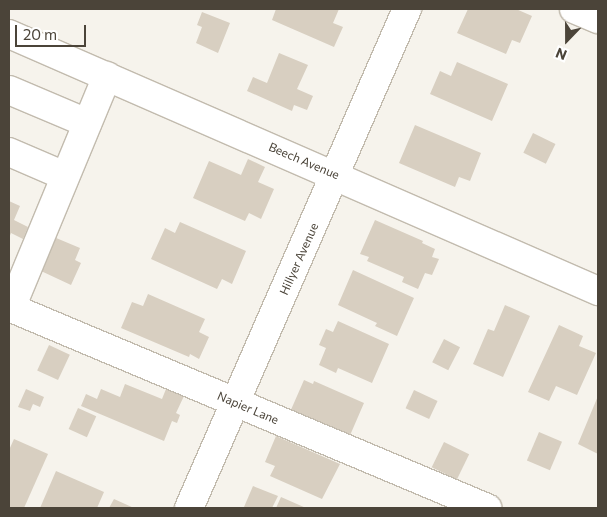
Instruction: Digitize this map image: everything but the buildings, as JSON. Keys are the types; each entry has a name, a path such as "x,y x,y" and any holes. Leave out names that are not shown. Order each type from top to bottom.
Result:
{"street":[{"name":"Hillyer Avenue","path":"189,508 407,9"},
{"path":"574,9 598,19"},
{"name":"Beech Avenue","path":"9,34 336,175 598,291"},
{"path":"10,308 107,76"},
{"path":"9,90 87,123"},
{"path":"9,152 65,176"},
{"name":"Napier Lane","path":"10,308 487,508"}]}
